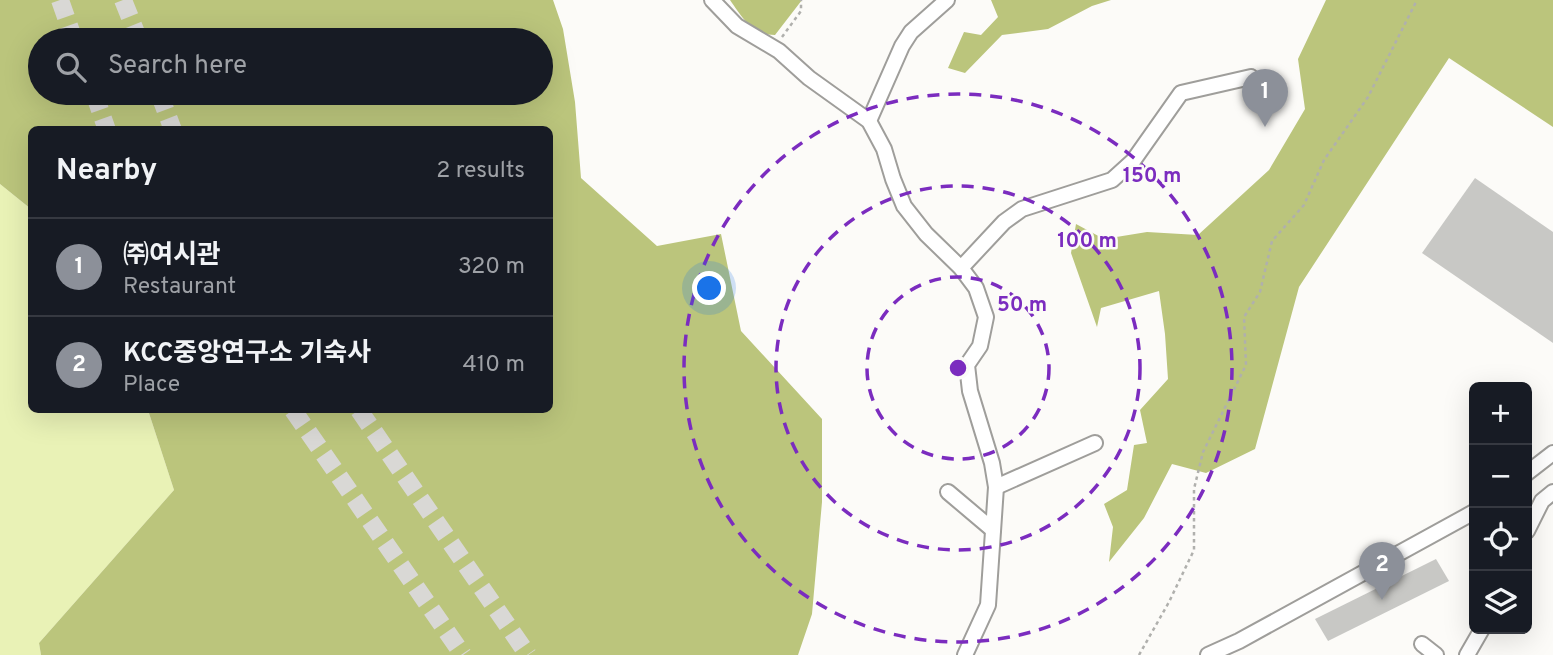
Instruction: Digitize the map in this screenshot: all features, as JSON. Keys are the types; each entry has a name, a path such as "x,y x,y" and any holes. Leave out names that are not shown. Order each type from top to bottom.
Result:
{"street":[{"path":"712,0 737,26 774,48 809,78 869,121 884,149 904,206 976,288 986,317 980,346 967,365 970,391 992,463 996,487 988,605 965,655"},
{"path":"869,121 902,46 911,32 947,0"},
{"path":"961,268 1003,222 1022,209 1112,180 1133,160 1181,93 1251,77"},
{"path":"996,487 1095,443"},
{"path":"1532,469 1553,453"},
{"path":"948,492 993,530"},
{"path":"1532,521 1542,501 1553,492"},
{"path":"1208,655 1250,635 1469,515"},
{"path":"1467,655 1479,634"},
{"path":"1422,644 1436,655"}],"path":[{"path":"774,48 801,12 801,0"},
{"path":"1139,655 1194,550 1194,489 1203,452 1246,365 1244,317 1260,292 1272,240 1304,205 1324,160 1368,97 1417,0"}],"green space":[{"path":"0,0 553,0 563,29 575,102 581,178 657,246 721,234 741,331 822,419 822,502 812,614 798,655 41,655 39,643 174,490 149,413 553,413 553,126 28,126 28,207 0,184"},
{"path":"730,0 802,0 775,35 754,28 743,19"},
{"path":"991,0 1111,0 1092,6 1048,29 1002,35 965,73 948,68 964,32 981,35 998,17"},
{"path":"1326,0 1553,0 1553,127 1449,58 1299,287 1255,449 1206,473 1172,464 1144,518 1109,562 1113,527 1104,504 1127,490 1134,445 1147,443 1140,410 1168,379 1165,334 1159,291 1101,308 1097,327 1071,253 1076,224 1104,239 1147,232 1198,235 1269,170 1305,109 1298,59"},
{"path":"0,184 28,207 28,413 149,413 174,490 39,643 41,655 0,655"}],"building":[{"path":"1475,178 1553,232 1553,343 1422,253"},
{"path":"1436,559 1449,581 1328,641 1315,619"}],"tunnel":[{"path":"60,0 70,28"},
{"path":"123,0 134,28"},
{"path":"98,105 106,126"},
{"path":"164,105 171,126"},
{"path":"295,413 463,655"},
{"path":"361,413 528,655"}],"place":[{"name":"㈜여시관","path":"1265,127"},
{"name":"KCC중앙연구소 기숙사","path":"1382,600"}]}
